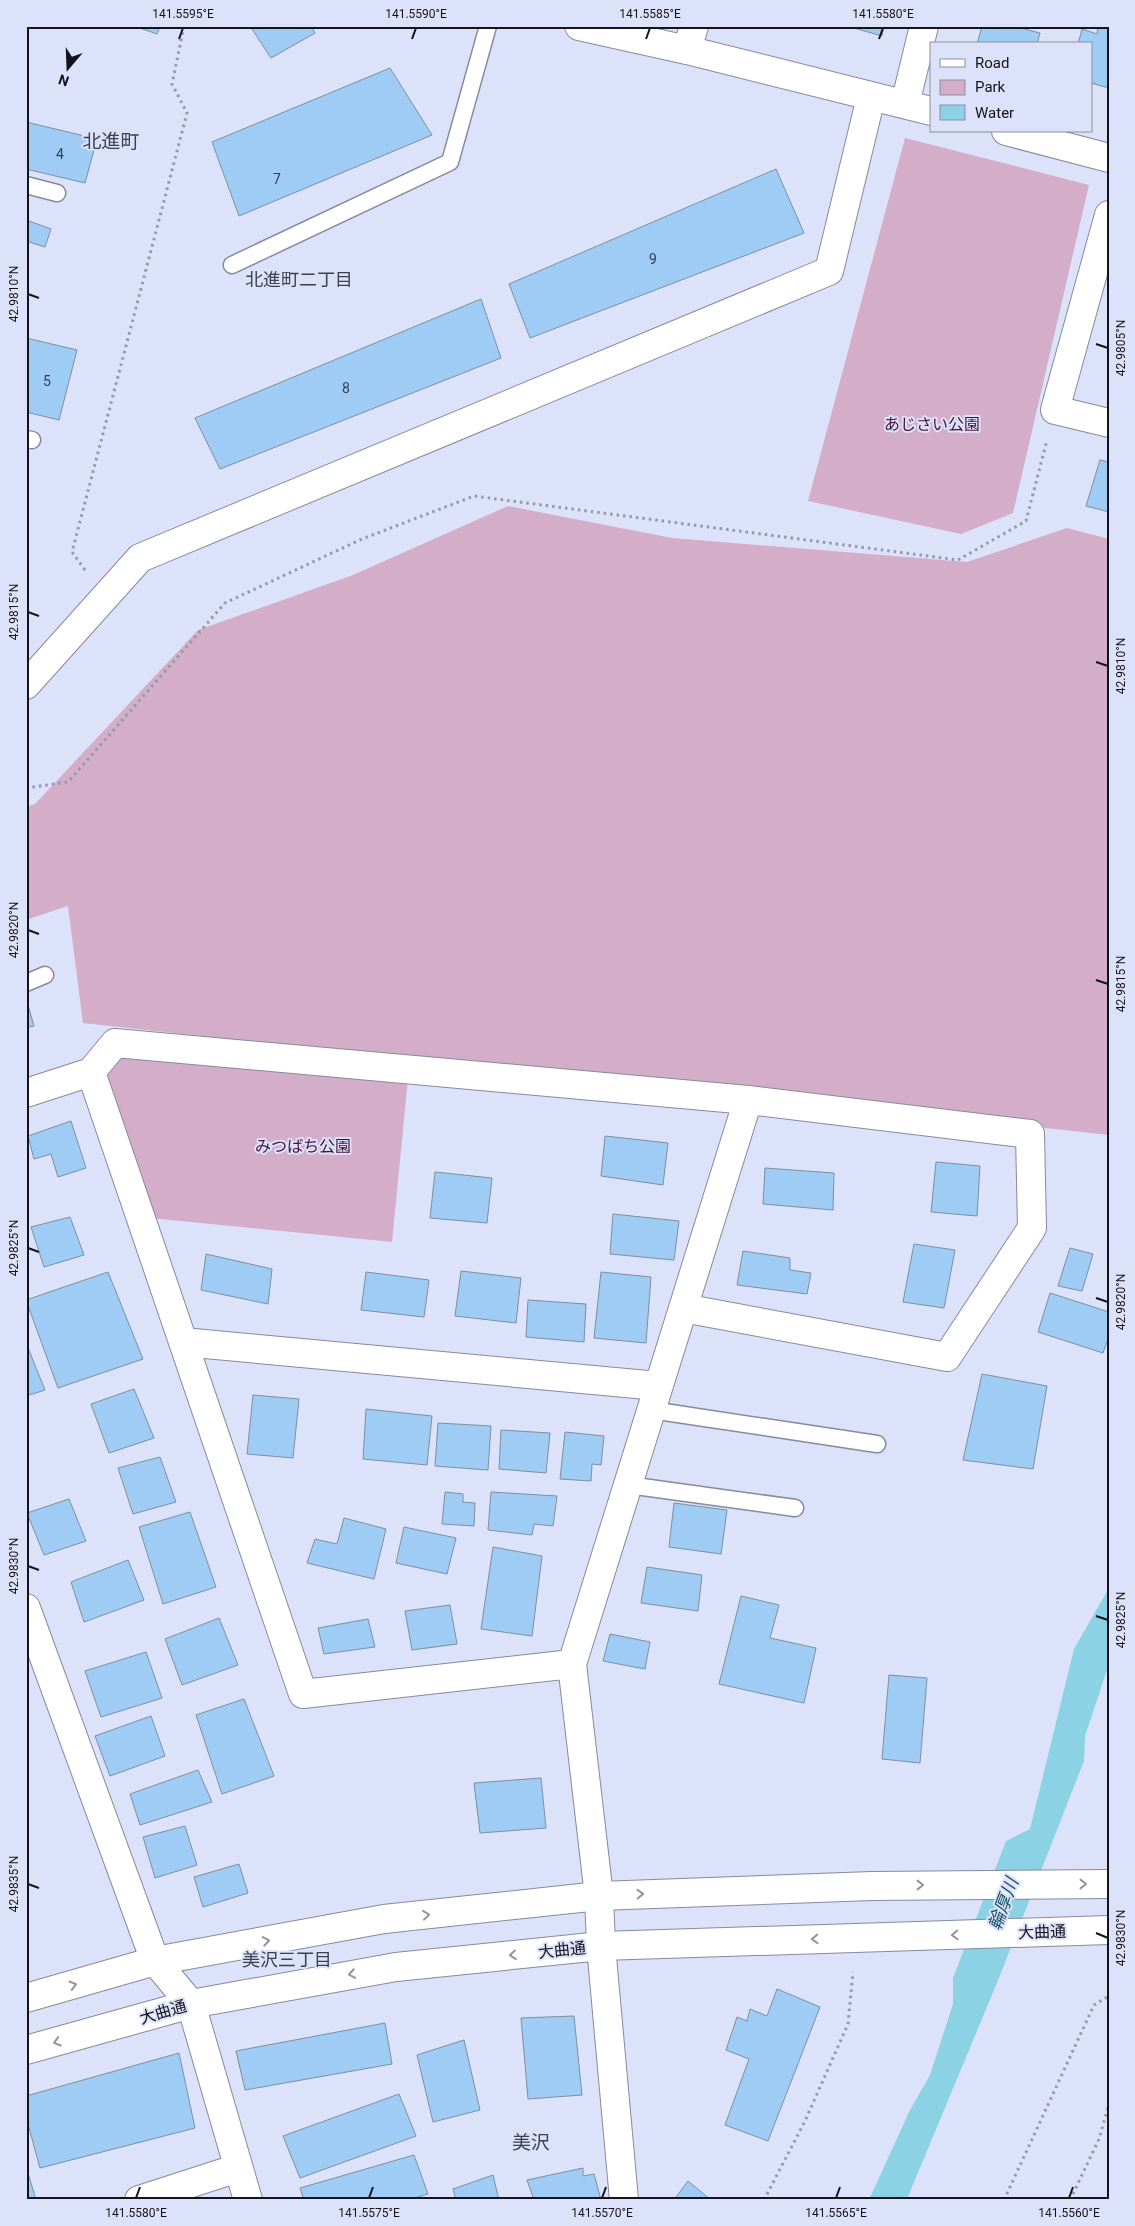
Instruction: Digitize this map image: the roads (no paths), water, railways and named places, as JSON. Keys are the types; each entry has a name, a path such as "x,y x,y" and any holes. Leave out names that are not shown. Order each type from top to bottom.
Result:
{"street":[{"path":"579,26 691,38 871,97 930,111"},
{"path":"905,104 924,26"},
{"path":"28,682 140,558 828,271 871,97"},
{"path":"1010,132 1109,158"},
{"path":"1109,215 1054,410 1109,423"},
{"path":"26,1093 91,1072 115,1043 748,1100 1030,1134 1032,1228 947,1357 683,1308"},
{"path":"91,1072 303,1694 572,1664"},
{"path":"624,2200 601,1946 599,1896 572,1664 748,1100"},
{"path":"183,1342 655,1398"},
{"path":"26,1608 156,1962 191,2004 248,2200"},
{"path":"26,1998 156,1962 384,1919 599,1896 872,1886 1109,1884"},
{"name":"大曲通","path":"26,2050 191,2004 396,1967 601,1946 1109,1930"},
{"path":"139,2200 238,2168"}],"lane":[{"path":"232,265 450,162 488,26"},
{"path":"26,185 57,193"},
{"path":"26,983 44,975"},
{"path":"655,1398 877,1444"},
{"path":"628,1486 795,1508"}],"water":[{"name":"輪厚川","path":"1109,1588 1109,1664 1085,1736 1084,1761 997,1983 907,2199 869,2200 909,2112 930,2075 953,2004 953,1978 1006,1841 1030,1829 1074,1649"}],"district":[{"name":"北進町","path":"111,141"},
{"name":"北進町二丁目","path":"299,279"},
{"name":"美沢三丁目","path":"287,1959"},
{"name":"美沢","path":"531,2142"}],"park label":[{"name":"あじさい公園","path":"932,424"},
{"name":"みつばち公園","path":"303,1146"}]}
